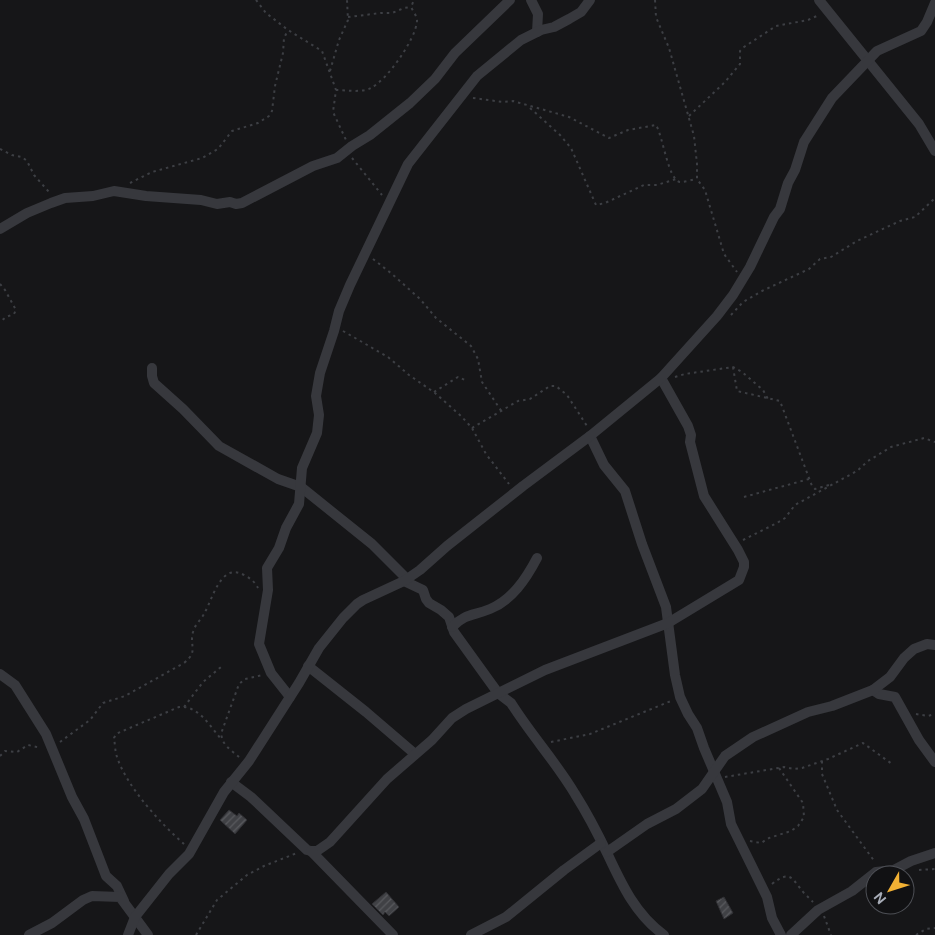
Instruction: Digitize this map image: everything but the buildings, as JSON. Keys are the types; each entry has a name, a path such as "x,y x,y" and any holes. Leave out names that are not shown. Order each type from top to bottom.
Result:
{"street":[{"path":"0,229 27,213 65,198 93,196 114,191 146,196 201,200 217,204 230,202 239,204 313,166 337,158 370,135 410,102 439,74 455,53 510,0"},
{"path":"531,0 538,14 537,32"},
{"path":"290,696 271,673 259,644 268,590 267,568 280,548 286,528 296,513 299,504 302,468 317,433 319,414 316,396 320,373 336,327 339,311 364,253 412,157 477,76 521,40 560,24 584,9 590,0"},
{"path":"820,0 919,124 935,151"},
{"path":"128,935 135,917 191,850 231,782 246,764 323,642 357,604 406,580 515,492 662,380 717,316 750,267 774,217 780,209 804,142 834,96 877,51 921,31 935,3"},
{"path":"152,368 154,383 183,409 218,446 278,479 301,487 372,544 406,580 424,590 429,603 449,617 452,627 498,693 510,701 576,795 635,907 664,935"},
{"path":"309,851 317,851 330,842 387,779 432,740 452,718 545,670 668,623 739,580 744,562 704,496 690,442 691,434 662,380"},
{"path":"590,436 604,465 625,491 666,607 675,675 684,704 697,728 727,802 730,821 764,890 770,905 772,918 781,935"},
{"path":"452,627 460,618 490,609 510,596 523,582 537,558"},
{"path":"471,935 506,917 564,870 676,809 702,790 715,775 725,756 753,737 808,712 832,706 873,690 890,677 904,658 914,649 927,644 935,645"},
{"path":"308,666 415,754"},
{"path":"0,674 15,685 46,734 106,876 117,886 124,900 148,935"},
{"path":"873,690 879,694 893,696 919,740 935,762"},
{"path":"231,782 271,815 393,935"},
{"path":"903,865 912,860 935,853"},
{"path":"791,935 819,910 852,891 865,880"},
{"path":"29,935 52,924 83,900 92,896 118,897 124,900"}],"path":[{"path":"256,0 266,13 288,30 321,48 336,90 333,112 343,131 347,150 388,203"},
{"path":"330,71 348,17 347,0"},
{"path":"348,17 392,13 411,7 414,0"},
{"path":"655,0 656,17 669,48 689,116 698,164 696,178 705,190 724,254 742,280"},
{"path":"336,90 369,89 383,79 408,45 416,27 416,16 411,7"},
{"path":"689,116 725,82 740,64 740,51 744,47 776,26 808,20 829,11"},
{"path":"114,191 152,172 202,158 218,149 232,131 258,123 269,116 272,111 284,38 288,30"},
{"path":"461,97 503,102 513,101 568,117 609,138 628,130 656,125 671,171 676,179 682,182 696,178"},
{"path":"528,106 560,135 571,148 596,205 605,203 644,185 657,185 676,179"},
{"path":"0,148 12,155 22,157 51,194 65,198"},
{"path":"730,316 743,302 809,269 820,259 831,258 857,242 900,221 915,217 935,198"},
{"path":"364,253 392,274 420,299 440,321 471,346 478,359 482,382 502,412"},
{"path":"0,284 16,310 14,314 0,322"},
{"path":"336,327 388,357 462,416 472,428 486,454 515,492"},
{"path":"733,367 737,391 782,402 814,488 832,485"},
{"path":"662,380 685,374 733,367 742,372 763,390 768,399"},
{"path":"434,392 458,377 465,380"},
{"path":"472,428 518,401 530,398 546,387 556,386 567,395 587,426 600,428"},
{"path":"735,545 777,523 795,505 860,469 868,461 891,446 924,438 935,442"},
{"path":"744,497 810,479"},
{"path":"0,756 5,751 17,752 28,745 46,750 52,748 90,720 103,703 125,696 184,663 193,652 192,633 206,611 213,593 225,576 232,572 239,572 250,578 256,584 266,604"},
{"path":"184,707 203,682 221,667"},
{"path":"221,739 222,731 239,684 245,679 271,673"},
{"path":"539,742 555,742 590,734 671,701 684,704"},
{"path":"191,850 164,826 129,781 117,758 114,738 116,734 179,707 191,708 200,714 246,764"},
{"path":"906,718 916,714 928,716 935,714"},
{"path":"715,775 784,767 802,768 863,743 892,764"},
{"path":"822,761 822,774 837,810 876,865"},
{"path":"738,837 761,843 791,831 798,826 804,817 803,802 779,768"},
{"path":"196,935 217,900 247,875 264,866 309,851"},
{"path":"764,890 780,878 785,876 792,878 824,917 831,935"},
{"path":"916,935 926,929 935,928"}]}
